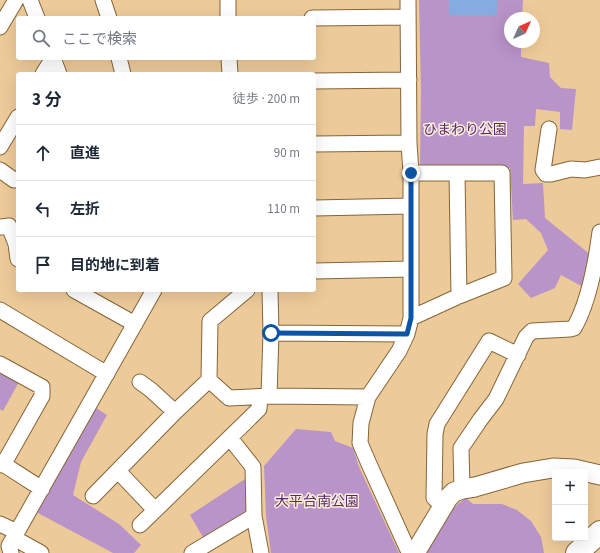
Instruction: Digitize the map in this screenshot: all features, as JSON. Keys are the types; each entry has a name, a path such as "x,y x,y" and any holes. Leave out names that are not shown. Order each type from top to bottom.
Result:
{"highway":[{"path":"577,553 600,532"}],"main road":[{"path":"414,553 448,498 454,492 522,473 553,468 574,469 600,475"}],"street":[{"path":"0,27 16,0"},
{"path":"30,0 36,16"},
{"path":"104,0 108,16"},
{"path":"228,0 228,16"},
{"path":"408,0 411,173 411,318 407,334 399,351 368,397 361,423 360,443 368,464 407,548 414,553"},
{"path":"316,18 408,17"},
{"path":"44,72 52,60"},
{"path":"54,60 58,72"},
{"path":"120,60 122,72"},
{"path":"229,60 230,72"},
{"path":"316,82 409,80"},
{"path":"0,147 4,128 16,119"},
{"path":"548,129 543,170 546,174 571,169 585,170 600,167"},
{"path":"316,144 410,144"},
{"path":"0,170 14,180 16,180"},
{"path":"411,173 456,174 502,172 504,278 459,296 411,318"},
{"path":"456,174 459,296"},
{"path":"316,208 411,206"},
{"path":"0,227 8,226 16,244"},
{"path":"462,489 461,448 496,399 526,337 532,331 574,328 579,319 594,269 600,232"},
{"path":"316,271 411,269"},
{"path":"78,292 135,324"},
{"path":"11,553 9,546 135,324 148,292"},
{"path":"93,496 175,412 209,380 210,321 245,292"},
{"path":"140,525 259,409 265,397 271,333 270,292"},
{"path":"0,310 107,374"},
{"path":"271,333 407,334"},
{"path":"443,506 434,498 435,434 437,424 490,341 518,355"},
{"path":"0,364 42,388 42,396 2,464 42,489"},
{"path":"209,380 229,398 368,397"},
{"path":"140,382 175,412"},
{"path":"230,438 253,468 254,516 260,553"},
{"path":"118,471 155,510"},
{"path":"192,553 254,516"},
{"path":"0,524 41,553"}],"green space":[{"name":"ひまわり公園","path":"419,0 523,0 522,12 504,12 504,48 521,48 521,57 549,63 550,77 561,88 576,89 572,130 560,129 560,112 536,109 535,126 524,126 523,184 543,183 545,218 592,256 585,288 561,275 555,288 531,298 518,284 548,250 541,233 526,219 513,220 510,168 423,167 420,164 421,91"},
{"path":"0,368 20,380 3,411 0,409"},
{"path":"96,408 107,415 81,462 73,495 119,524 141,545 134,553 113,553 36,512"},
{"name":"大平台南公園","path":"296,429 331,432 335,441 353,448 359,467 399,553 271,553 266,516 264,466"},
{"path":"248,477 249,513 204,539 190,515"},
{"path":"466,498 473,504 502,504 517,510 531,521 541,537 544,553 424,553 453,509"}],"water":[{"path":"449,0 497,0 497,15 449,15"}],"route":[{"path":"271,333 407,334 411,318 411,173"}]}
